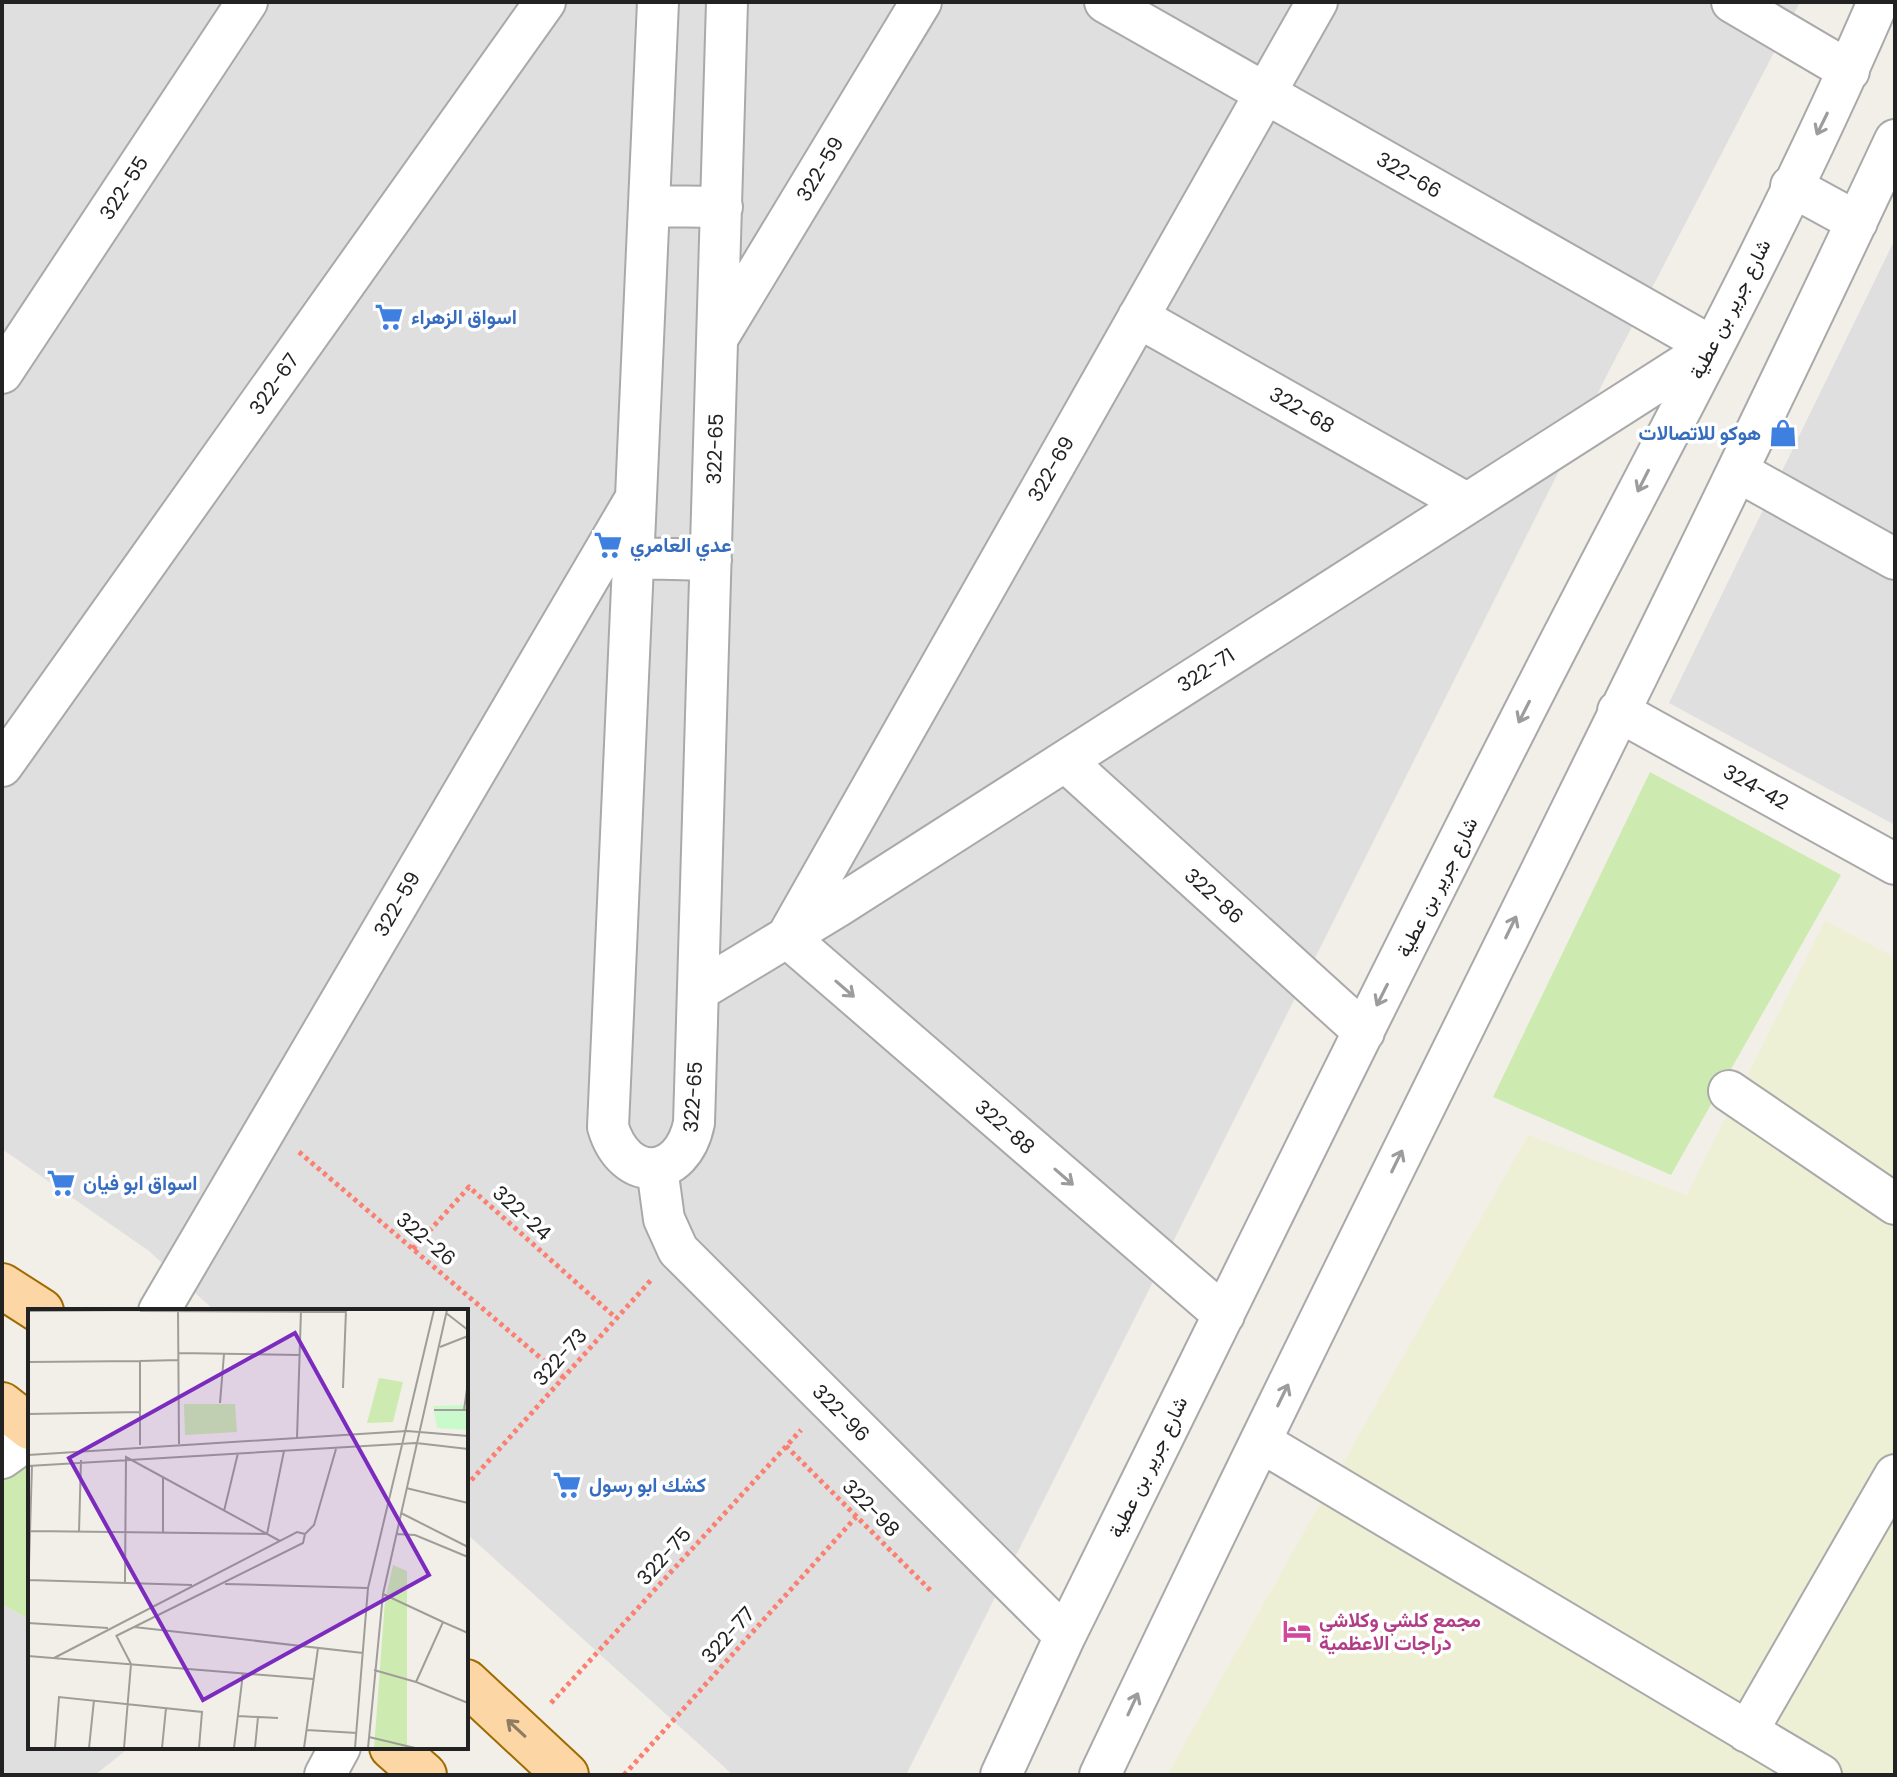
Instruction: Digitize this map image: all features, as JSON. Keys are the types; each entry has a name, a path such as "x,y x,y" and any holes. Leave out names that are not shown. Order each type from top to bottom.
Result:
{"main road":[{"path":"2,1286 38,1309"},
{"path":"2,1405 28,1425"},
{"path":"468,1684 566,1775"},
{"path":"394,1749 424,1775"}],"street":[{"name":"322-55","path":"2,373 16,321 247,2"},
{"name":"322-67","path":"2,766 545,2"},
{"path":"657,1168 640,1167 624,1159 614,1147 608,1127 658,2"},
{"name":"322-65","path":"657,1168 676,1161 690,1145 694,1123 727,2"},
{"name":"322-59","path":"719,337 921,2"},
{"name":"322-66","path":"1105,2 1712,347"},
{"name":"322-69","path":"787,937 1317,2"},
{"path":"1732,2 1849,71"},
{"name":"شارع جرير بن عطية","path":"1001,1775 1065,1636 1364,1032 1849,71 1878,2"},
{"path":"1100,1775 1618,711 1739,472 1895,140"},
{"path":"1791,186 1857,222"},
{"path":"649,206 722,207"},
{"name":"322-68","path":"1138,317 1466,503"},
{"name":"322-71","path":"698,991 1065,761 1712,347"},
{"path":"1739,472 1895,559"},
{"name":"322-59","path":"160,1309 636,498"},
{"path":"633,558 711,560"},
{"name":"324-42","path":"1618,711 1895,864"},
{"name":"322-86","path":"1065,761 1364,1032"},
{"name":"322-88","path":"787,937 1224,1315"},
{"path":"1729,1091 1895,1204"},
{"name":"322-96","path":"657,1168 664,1219 678,1250 1065,1636"},
{"path":"2,1458 28,1439"},
{"path":"1261,1442 1821,1775"},
{"path":"1747,1732 1895,1475"},
{"path":"325,1775 339,1749"}],"path":[{"name":"322-26","path":"268,1125 563,1377"},
{"name":"322-24","path":"413,1249 469,1187 616,1318"},
{"name":"322-73","path":"468,1484 678,1250"},
{"name":"322-75","path":"523,1734 829,1400"},
{"name":"322-98","path":"786,1446 933,1593"},
{"name":"322-77","path":"624,1775 856,1517"}],"shaded area":[{"path":"2,2 1800,2 1609,371 906,1775 733,1775 468,1535 468,1309 213,1309 149,1251 2,1149"},
{"path":"1895,239 1895,825 1669,703"},
{"path":"2,1604 28,1619 28,1749 128,1749 95,1775 2,1775"}],"green space":[{"path":"1650,772 1841,875 1671,1175 1493,1097"},
{"path":"1825,921 1895,957 1895,1775 1167,1775 1528,1135 1687,1195"},
{"path":"2,1436 28,1458 28,1619 2,1604"}],"place":[{"name":"اسواق الزهراء","path":"389,317"},
{"name":"هوكو للاتصالات","path":"1783,433"},
{"name":"عدي العامري","path":"608,545"},
{"name":"اسواق ابو فيان","path":"61,1183"},
{"name":"كشك ابو رسول","path":"567,1485"},
{"name":"مجمع كلشي وكلاشي دراجات الاعظمية","path":"1297,1631"}]}
